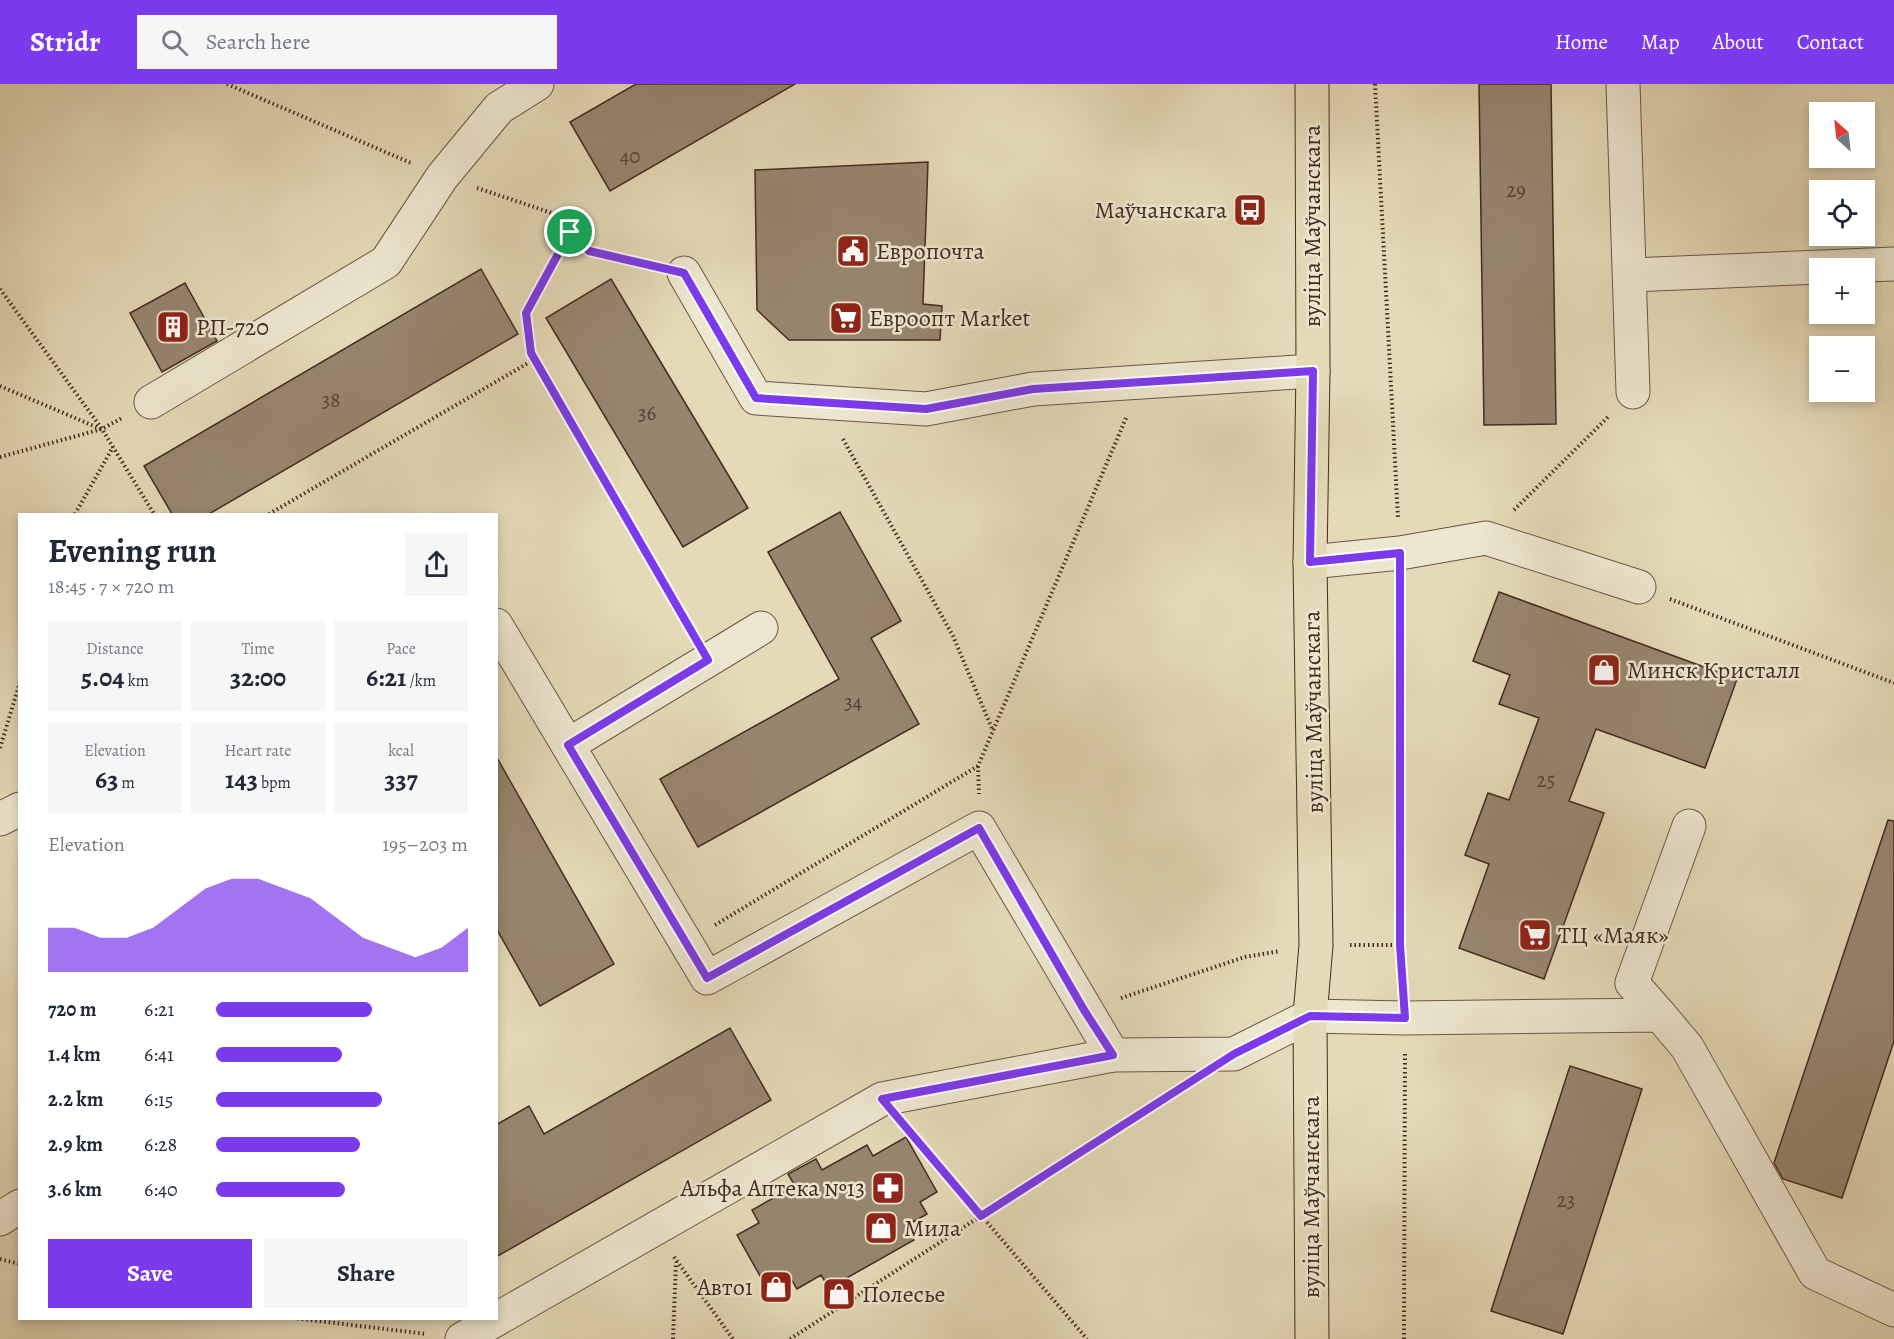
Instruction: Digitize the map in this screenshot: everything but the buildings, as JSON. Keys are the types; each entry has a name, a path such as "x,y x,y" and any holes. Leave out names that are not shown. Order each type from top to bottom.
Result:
{"main road":[{"name":"вуліца Маўчанскага","path":"1312,84 1313,371 1310,562 1316,945 1310,1016 1312,1339"}],"lane":[{"path":"152,402 386,262 442,177 499,108 537,84"},
{"path":"1623,84 1633,392"},
{"path":"1631,275 1894,264"},
{"path":"684,273 756,398 926,409 1033,389 1313,371"},
{"path":"1310,562 1400,553 1486,538 1640,587"},
{"path":"498,628 707,978 979,828 1084,1010 1113,1055"},
{"path":"568,745 761,628"},
{"path":"0,819 18,810"},
{"path":"1689,826 1632,984 1687,1047 1815,1273 1894,1310"},
{"path":"498,1319 882,1099 1113,1055 1234,1054 1310,1016 1405,1018 1660,1015"},
{"path":"0,1218 18,1207"},
{"path":"463,1339 496,1320"}],"path":[{"path":"227,84 442,177 552,213 589,251 684,273"},
{"path":"1375,84 1400,553 1400,945 1405,1018 1404,1339"},
{"path":"570,232 526,313 527,332 535,359 708,660"},
{"path":"0,289 102,429 153,513"},
{"path":"270,513 535,359"},
{"path":"686,942 978,766 1141,382"},
{"path":"0,386 102,429"},
{"path":"1486,538 1633,392"},
{"path":"0,457 102,429 152,402"},
{"path":"823,403 953,636 993,732"},
{"path":"76,513 113,447"},
{"path":"1640,587 1894,683"},
{"path":"0,748 18,689"},
{"path":"1084,1010 1245,957"},
{"path":"790,1339 1185,1085"},
{"path":"882,1099 1088,1339"},
{"path":"657,1227 676,1261 733,1339"},
{"path":"0,1259 18,1264"},
{"path":"673,1339 676,1261"},
{"path":"309,1320 463,1339"}],"place":[{"name":"Маўчанскага","path":"1250,210"},
{"name":"Европочта","path":"853,251"},
{"name":"Евроопт Market","path":"846,318"},
{"name":"РП-720","path":"173,327"},
{"name":"Минск Кристалл","path":"1604,670"},
{"name":"ТЦ «Маяк»","path":"1535,935"},
{"name":"Альфа Аптека №13","path":"888,1188"},
{"name":"Мила","path":"881,1228"},
{"name":"Авто1","path":"776,1287"},
{"name":"Полесье","path":"839,1294"}],"route":[{"path":"570,232 589,251 684,273 756,398 926,409 1033,389 1313,371 1310,562 1400,553 1400,945 1405,1018 1310,1016 1234,1054 981,1216 882,1099 1113,1055 1084,1010 979,828 707,978 568,745 708,660 531,353 526,313 570,232"}]}
